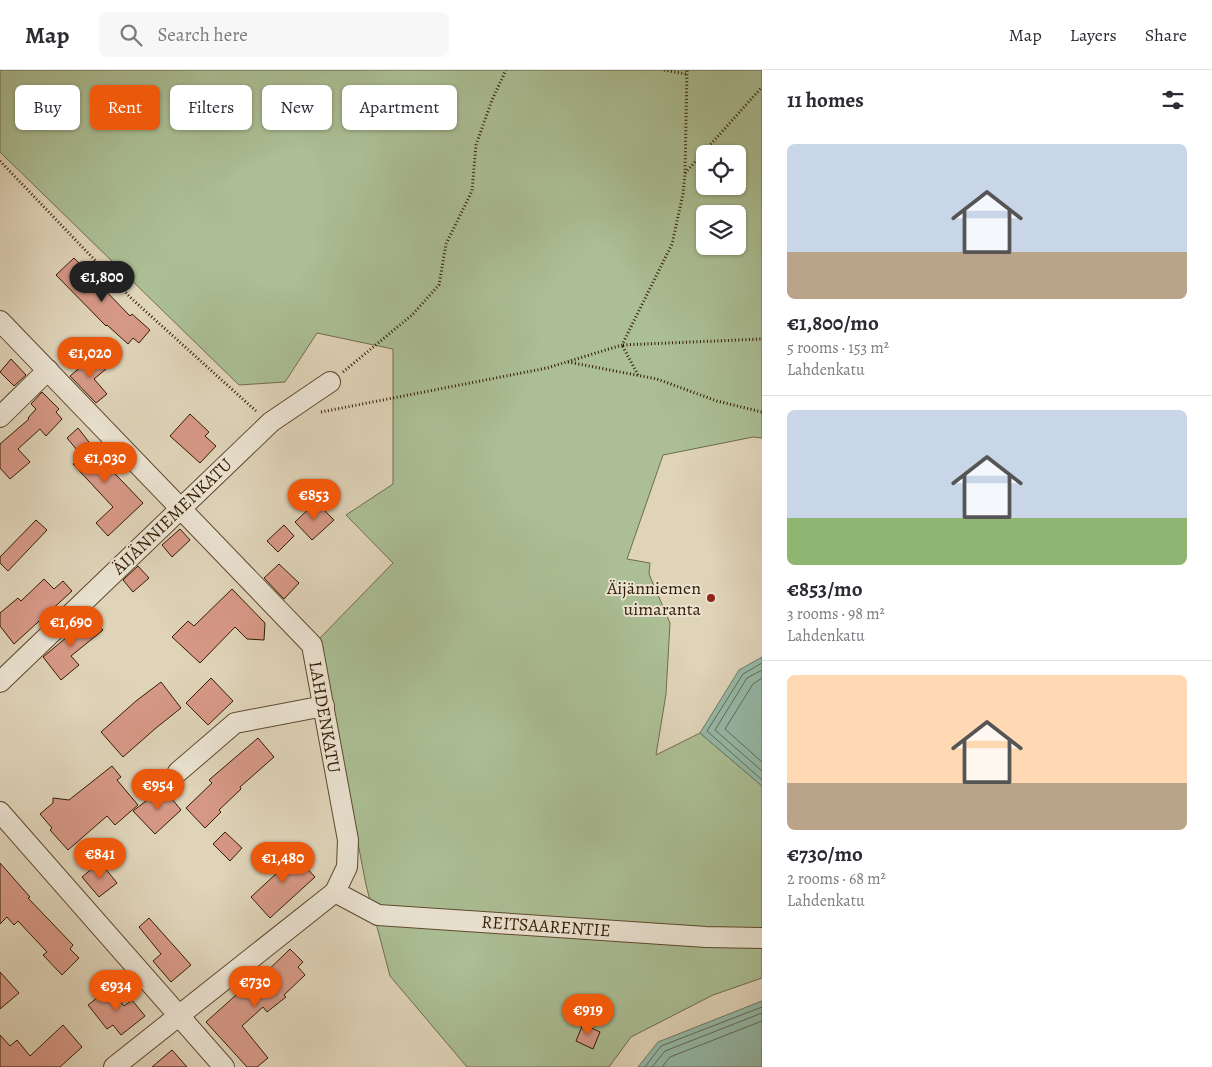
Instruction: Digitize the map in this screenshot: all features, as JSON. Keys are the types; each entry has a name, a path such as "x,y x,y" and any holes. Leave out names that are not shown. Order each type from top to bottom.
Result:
{"street":[{"name":"LAHDENKATU","path":"0,321 312,645 348,840 347,867 335,892 114,1067"},
{"path":"0,417 48,370"},
{"name":"ÄIJÄNNIEMENKATU","path":"0,682 180,507 271,422 330,382"},
{"path":"178,772 235,723 324,706"},
{"path":"0,812 224,1067"},
{"name":"REITSAARENTIE","path":"335,892 378,915 706,937 762,938"}],"path":[{"path":"330,382 412,314 438,285 446,244 472,191 476,145 492,100 506,70"},
{"path":"622,345 672,244 682,194 685,173 686,72 664,70"},
{"path":"685,173 762,87"},
{"path":"0,161 132,299 248,405 271,422"},
{"path":"318,412 547,368 622,345 762,339"},
{"path":"622,345 638,376"},
{"path":"568,361 657,379 717,401 762,412"}],"shaded area":[{"path":"0,70 762,70 762,438 753,437 663,455 627,559 650,563 649,574 670,623 666,694 656,755 700,733 762,786 762,978 713,995 631,1037 609,1067 467,1067 390,976 366,885 319,639 393,563 346,515 393,484 393,349 317,333 285,382 239,385 0,152"}],"water":[{"path":"762,657 762,786 700,733 739,670"},
{"path":"762,1001 762,1067 638,1067 658,1042"}],"building":[{"path":"74,258 130,316 132,314 150,330 139,343 133,338 128,344 106,326 56,275"},
{"path":"95,355 106,369 94,379 107,394 96,403 70,376"},
{"path":"11,359 26,375 14,386 0,372"},
{"path":"42,392 59,409 56,412 62,419 46,436 40,429 18,449 30,462 10,479 0,468 0,444 29,419 36,409 31,404"},
{"path":"190,414 209,432 205,436 216,446 200,463 170,436"},
{"path":"78,428 98,456 143,503 108,536 96,523 113,507 73,464 82,456 67,438"},
{"path":"316,502 334,520 312,540 295,522"},
{"path":"36,520 47,530 8,571 0,563 0,557"},
{"path":"284,525 294,536 278,552 267,541"},
{"path":"180,529 190,540 172,557 162,545"},
{"path":"279,564 299,583 284,599 264,578"},
{"path":"138,566 149,578 133,592 123,580"},
{"path":"44,579 54,589 63,581 72,591 14,644 0,626 0,613 18,598 21,601"},
{"path":"232,589 265,623 264,640 247,639 235,627 200,663 172,637 188,621 194,626"},
{"path":"91,617 103,630 71,656 79,665 61,680 43,657"},
{"path":"211,678 233,701 208,725 186,703"},
{"path":"161,682 181,708 123,757 101,732"},
{"path":"258,738 274,757 240,787 241,789 219,810 221,812 205,828 186,808 212,783 209,780"},
{"path":"112,766 121,777 117,780 138,805 115,825 107,816 68,850 50,830 52,828 40,814 53,803 53,798 69,800"},
{"path":"163,788 181,810 155,834 133,811"},
{"path":"225,832 242,848 230,861 213,844"},
{"path":"288,848 315,877 270,918 251,897 278,872 271,864"},
{"path":"100,862 117,883 99,897 82,877"},
{"path":"0,863 30,897 28,898 73,945 70,949 79,958 62,975 43,955 47,952 18,921 14,925 7,917 0,924"},
{"path":"149,918 191,965 171,982 153,961 161,954 139,927"},
{"path":"290,949 303,962 298,967 305,975 284,995 286,997 267,1012 263,1007 242,1026 268,1058 257,1067 247,1067 206,1022 256,977 258,980"},
{"path":"0,972 19,993 0,1009"},
{"path":"110,988 124,1006 132,1000 145,1016 121,1035 113,1025 107,1029 88,1005"},
{"path":"583,1024 600,1032 593,1049 576,1041"},
{"path":"63,1025 82,1047 60,1067 0,1067 0,1035 10,1046 17,1040 30,1056"},
{"path":"172,1050 187,1067 152,1067"}],"place":[{"name":"Äijänniemen uimaranta","path":"711,598"}]}
